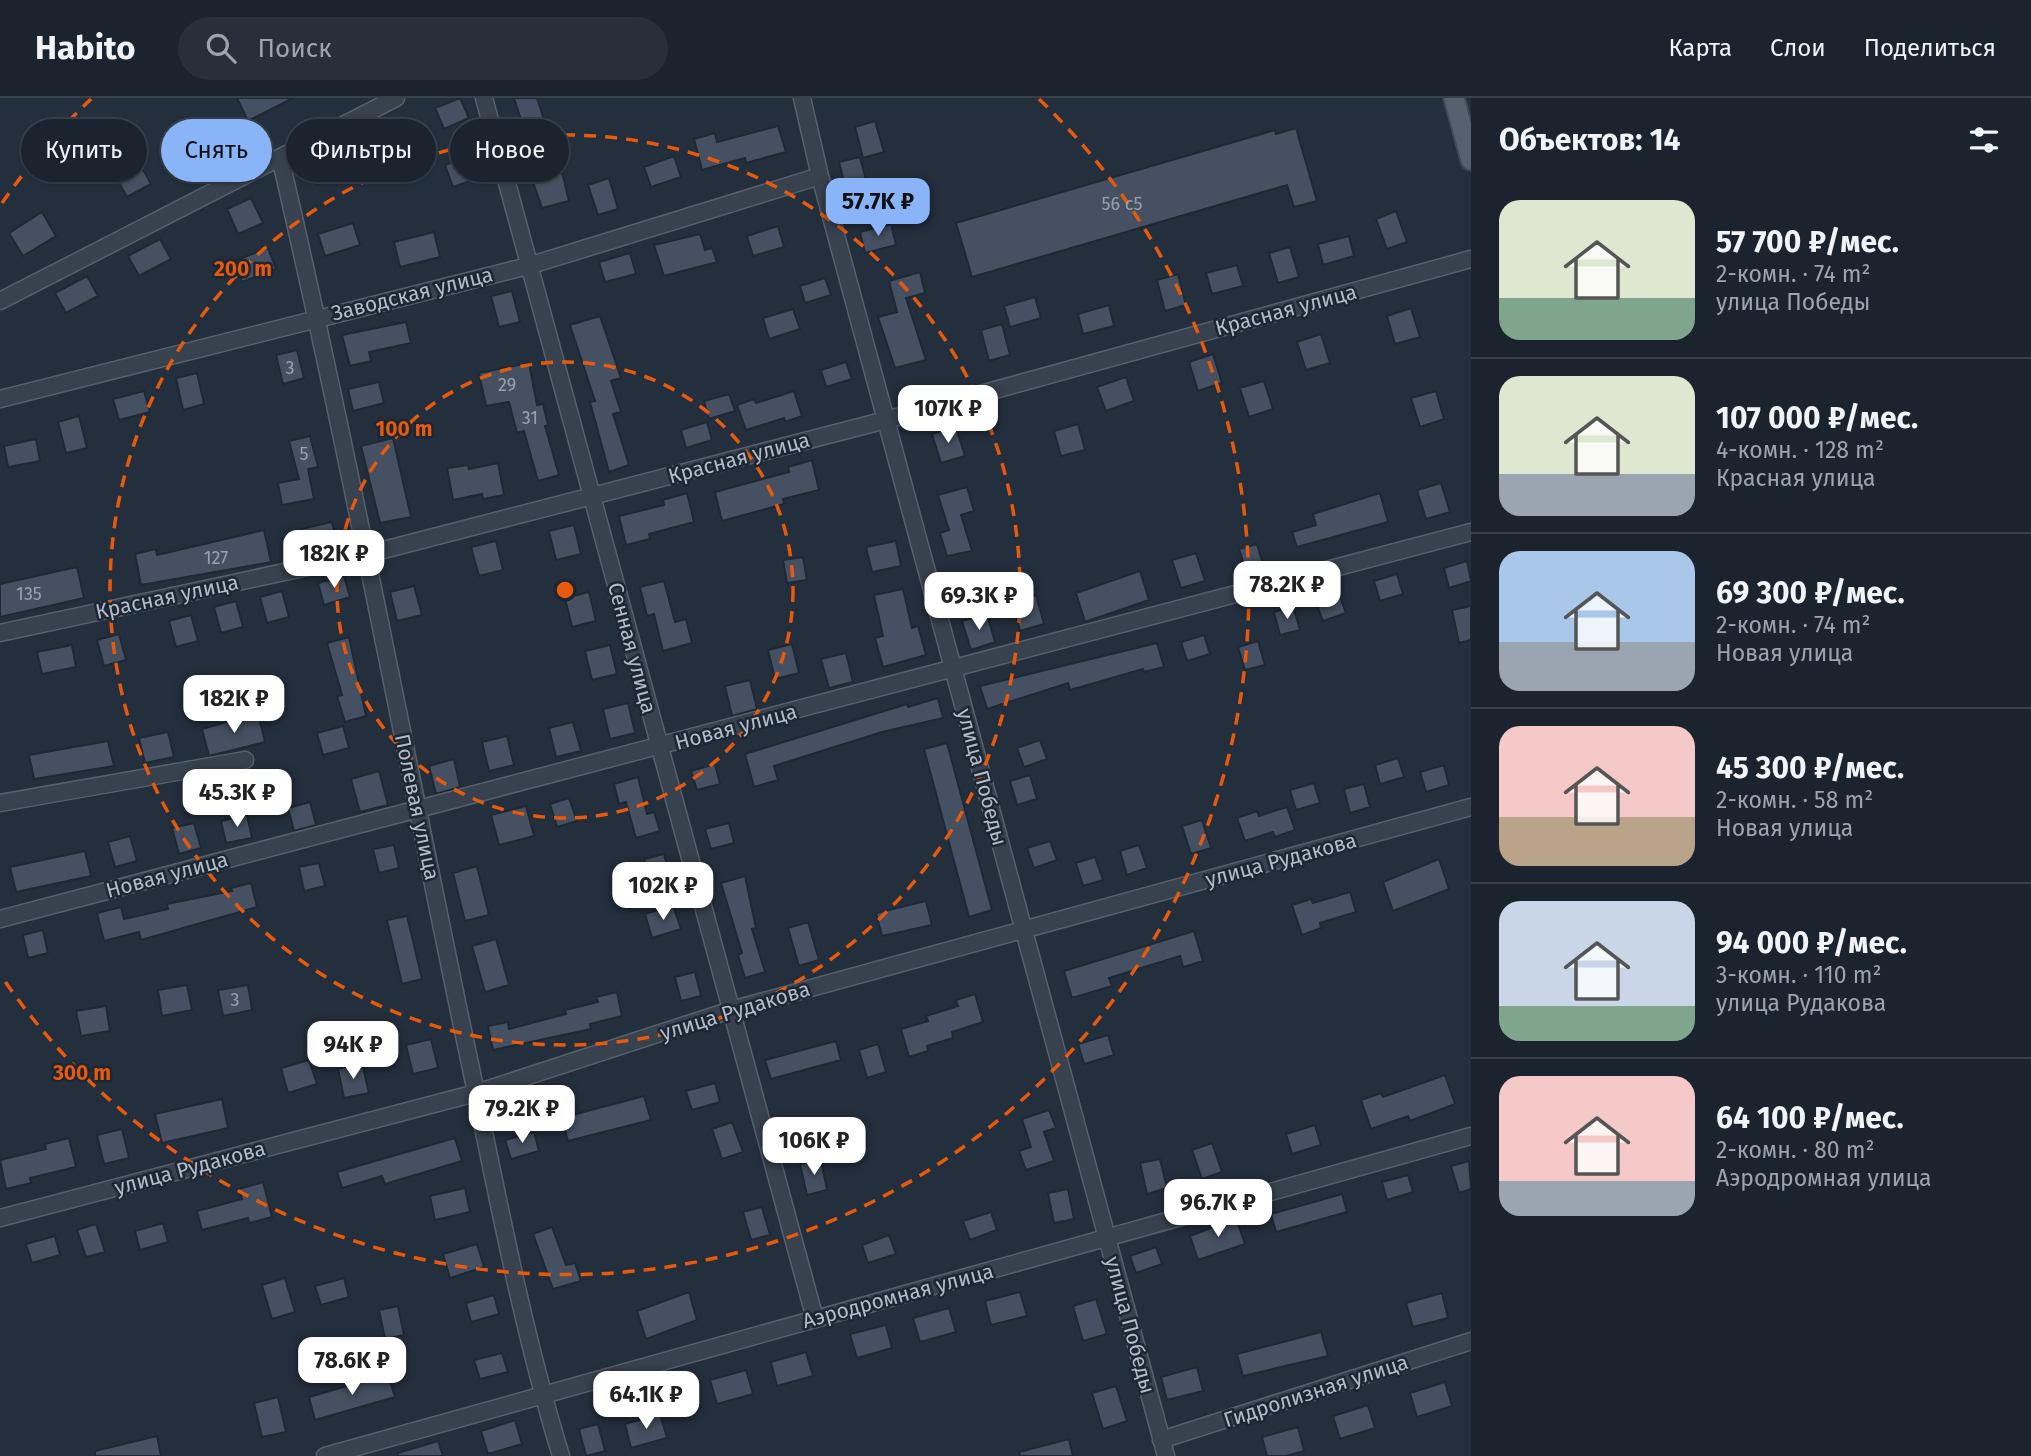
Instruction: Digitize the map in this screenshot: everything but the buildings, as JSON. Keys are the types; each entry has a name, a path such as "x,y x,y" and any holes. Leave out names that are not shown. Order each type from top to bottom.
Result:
{"main road":[{"path":"1454,98 1471,160"}],"street":[{"path":"0,301 396,98"},
{"name":"Сенная улица","path":"484,98 815,1319"},
{"name":"улица Победы","path":"802,98 820,176 1164,1448"},
{"name":"Полевая улица","path":"280,157 317,317 477,1093 542,1393 561,1456"},
{"name":"Заводская улица","path":"0,399 528,266 820,176"},
{"name":"Красная улица","path":"0,633 364,555 886,420 1471,259"},
{"name":"Новая улица","path":"0,919 1471,532"},
{"path":"0,803 245,760"},
{"name":"улица Рудакова","path":"0,1218 477,1093 731,1010 1471,807"},
{"name":"Аэродромная улица","path":"325,1456 542,1393 1107,1239 1471,1136"},
{"name":"Гидролизная улица","path":"1164,1448 1471,1341"}]}
